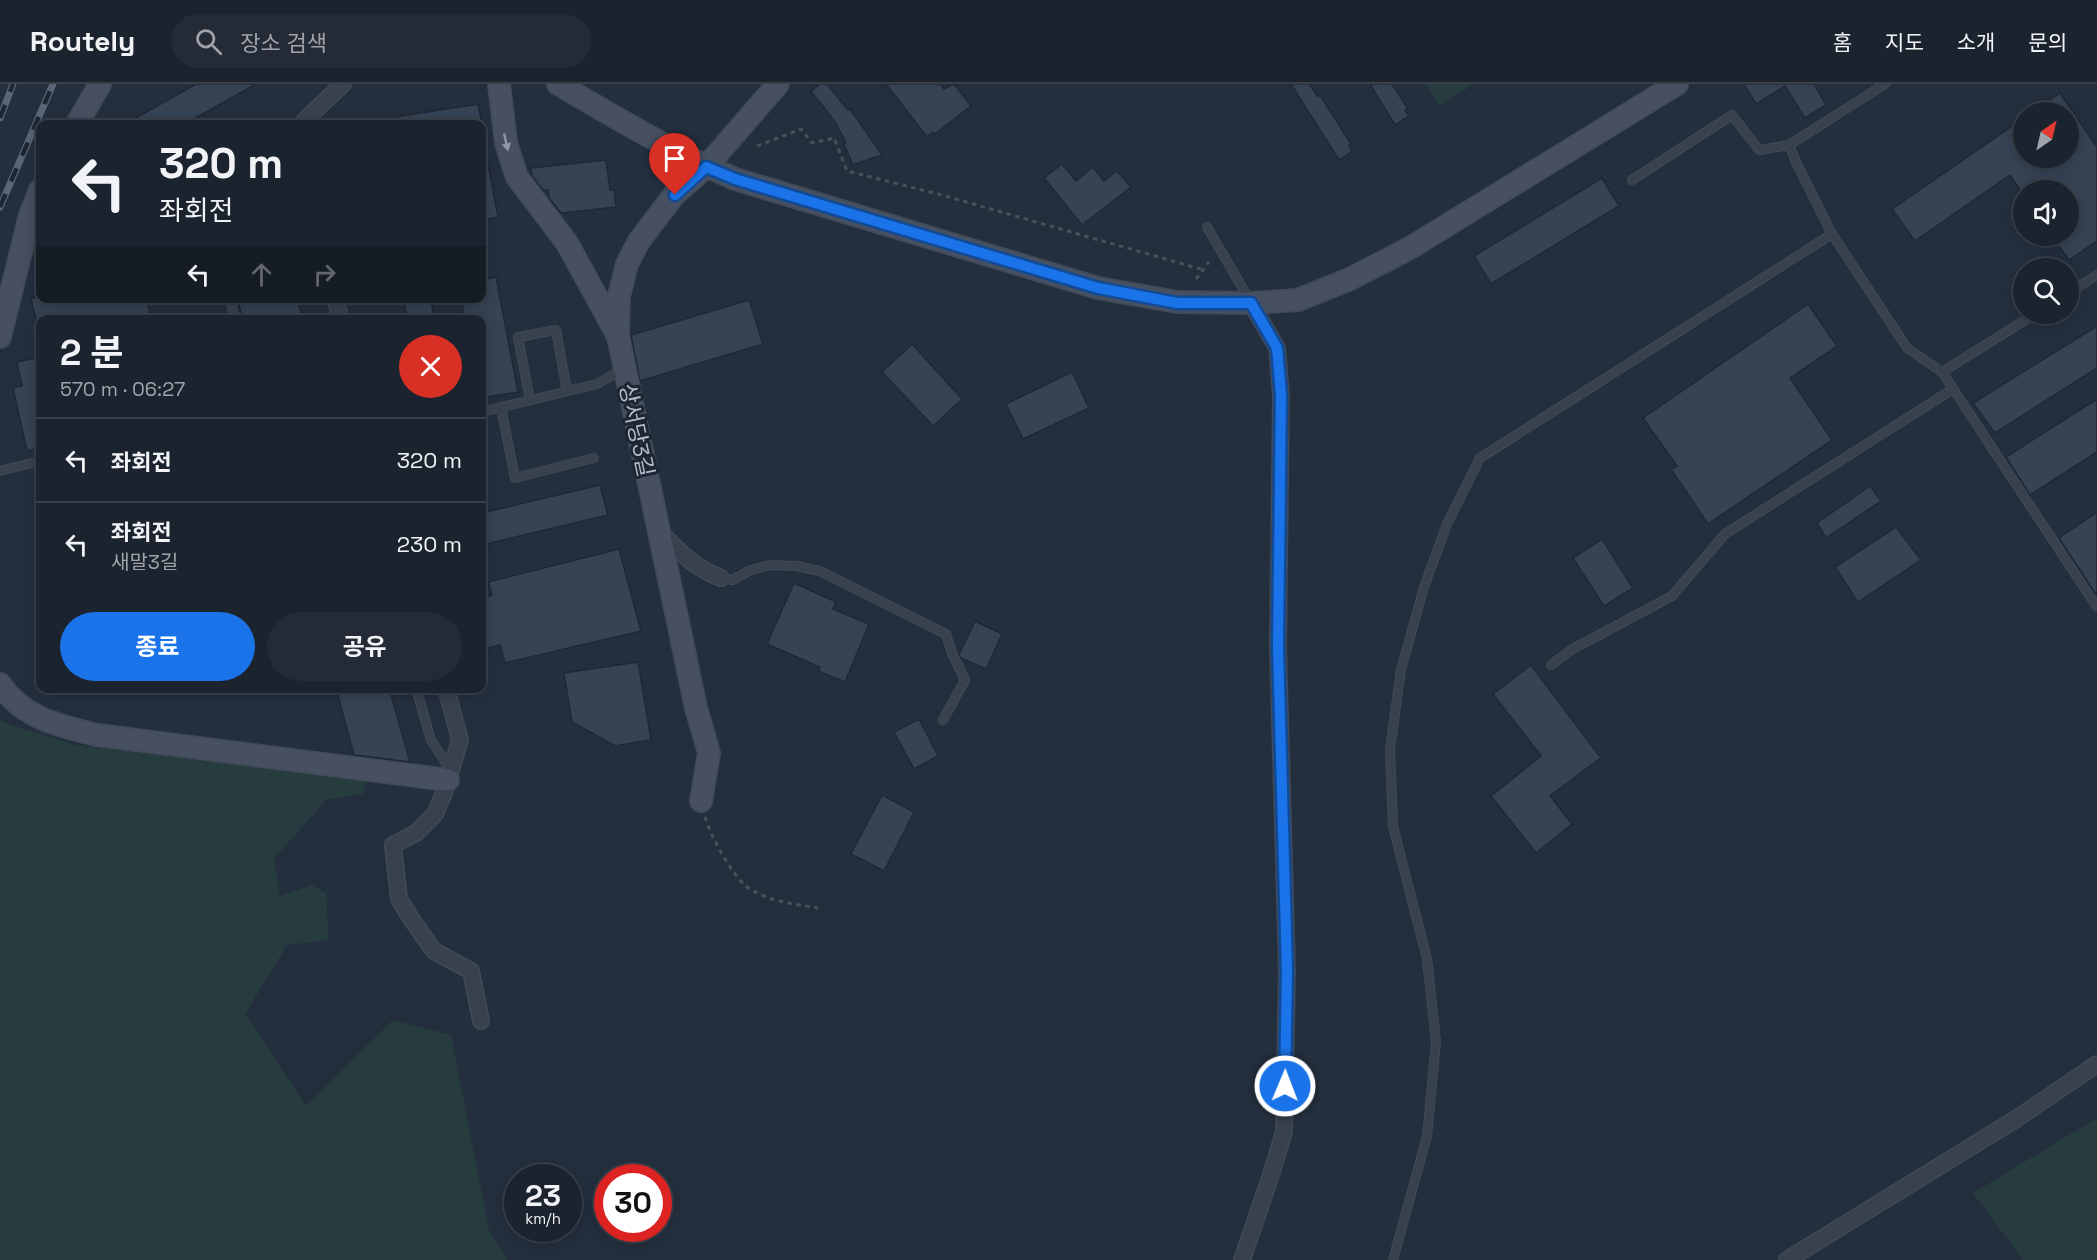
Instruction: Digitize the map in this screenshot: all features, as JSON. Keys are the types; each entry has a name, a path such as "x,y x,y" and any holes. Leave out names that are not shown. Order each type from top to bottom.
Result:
{"street":[{"path":"79,120 100,84"},
{"name":"상서당3길","path":"499,84 506,143 517,177 567,243 618,336 696,708 709,753 700,801"},
{"path":"558,84 629,126 706,167 746,183 1098,288 1177,303 1251,303 1298,300 1360,274 1410,248 1677,84"},
{"path":"618,336 619,296 627,264 639,240 675,195 706,167 777,84"},
{"path":"305,120 339,87"},
{"path":"0,337 30,215 36,200"},
{"path":"1242,1260 1284,1131 1287,971 1278,647 1281,395 1277,348 1251,303"},
{"path":"658,530 685,559 721,578"},
{"path":"0,684 6,693 25,710 53,724 97,735 449,775"},
{"path":"447,693 460,740 449,775 435,814 416,833 393,846 399,899 434,951 471,971 482,1021"},
{"path":"1787,1260 2016,1119 2097,1064"}],"lane":[{"path":"1632,180 1732,115 1759,150 1789,145 1885,84"},
{"path":"1789,145 1832,234 1907,348 1942,372 2097,607"},
{"path":"1207,227 1251,303"},
{"path":"1393,1260 1427,1136 1437,1042 1427,959 1393,826 1390,749 1401,670 1424,587 1447,524 1480,458 1832,234"},
{"path":"2079,286 2097,275"},
{"path":"1942,372 2020,324"},
{"path":"530,400 518,337 556,330 567,391"},
{"path":"486,411 597,384 624,368"},
{"path":"1551,665 1571,650 1672,596 1725,534 1953,388"},
{"path":"501,407 515,478 594,458"},
{"path":"0,471 36,462"},
{"path":"721,578 732,580 751,570 771,565 796,566 820,571 946,634 965,680 943,720"},
{"path":"417,693 431,740 449,775"}],"path":[{"path":"757,146 801,129 812,143 834,138 847,171 942,195 1203,270"},
{"path":"1196,279 1209,262"},
{"path":"700,801 709,832 745,886 779,902 818,908"}],"green space":[{"path":"1426,84 1474,84 1440,106"},
{"path":"0,720 77,745 365,781 363,794 326,800 274,859 280,896 312,885 326,893 329,940 287,945 245,1014 306,1106 393,1020 451,1035 489,1230 508,1260 0,1260"},
{"path":"2097,1118 2097,1260 2023,1260 1973,1193"}],"building":[{"path":"196,84 256,84 192,120 132,120"},
{"path":"820,84 827,84 848,110 850,109 882,155 853,165 844,144 846,142 835,122 811,91"},
{"path":"886,84 940,84 944,89 954,84 971,106 935,134 933,132 927,137"},
{"path":"1291,84 1309,84 1318,97 1320,95 1351,144 1349,146 1352,151 1339,160"},
{"path":"1370,84 1392,84 1408,109 1405,110 1409,116 1395,125"},
{"path":"1744,84 1814,84 1826,105 1805,118 1785,86 1756,104"},
{"path":"2060,93 2066,102 2046,102"},
{"path":"478,104 481,120 395,120 395,117"},
{"path":"2079,121 2097,147 2097,241 2072,258 2068,258 2059,246 2079,246 2079,180 2013,180 2010,175 1915,241 1892,209 2013,126 2013,168 2079,168"},
{"path":"606,160 610,190 614,190 616,207 561,213 549,198 548,190 543,190 532,176 531,168"},
{"path":"486,164 488,164 498,217 486,219"},
{"path":"1062,164 1076,181 1093,167 1104,181 1117,171 1131,187 1082,225 1044,178"},
{"path":"1602,178 1619,206 1491,284 1474,256"},
{"path":"496,277 518,392 486,397 486,315 464,315 462,303 486,303 486,279"},
{"path":"31,298 36,298 36,303 147,303 151,315 36,315 36,320"},
{"path":"749,300 763,344 640,381 631,335"},
{"path":"238,303 298,303 302,315 242,315"},
{"path":"404,303 431,303 434,315 407,315"},
{"path":"1808,304 1837,346 1790,378 1832,440 1708,524 1671,469 1677,466 1643,418"},
{"path":"2097,326 2097,368 1995,433 1973,403"},
{"path":"912,344 962,399 933,426 882,372"},
{"path":"36,358 36,449 27,451 13,388 22,386 17,362"},
{"path":"1072,372 1089,408 1023,439 1006,404"},
{"path":"2097,399 2097,452 2030,495 2006,457"},
{"path":"600,485 608,515 486,544 486,512"},
{"path":"1870,486 1881,501 1826,538 1817,523"},
{"path":"2097,512 2097,596 2059,538"},
{"path":"1896,527 1921,560 1858,602 1835,567"},
{"path":"1602,539 1633,588 1604,606 1573,558"},
{"path":"619,549 641,631 505,663 500,645 486,649 486,597 492,595 488,582"},
{"path":"794,583 836,602 833,609 869,624 845,682 818,671 820,667 767,644"},
{"path":"975,621 1002,634 986,669 959,655"},
{"path":"638,662 651,740 615,746 572,722 564,673"},
{"path":"1531,665 1601,758 1550,796 1572,824 1536,853 1491,796 1541,756 1493,694"},
{"path":"337,693 390,693 410,762 354,755"},
{"path":"919,719 938,756 914,769 894,732"},
{"path":"882,795 914,812 884,871 851,854"}],"railway":[{"path":"0,118 13,84"},
{"path":"37,120 53,84"},
{"path":"0,207 36,123"}],"route":[{"path":"675,195 706,167 735,179 1098,288 1177,303 1251,303 1277,348 1281,395 1278,647 1287,971 1285,1086"}]}
